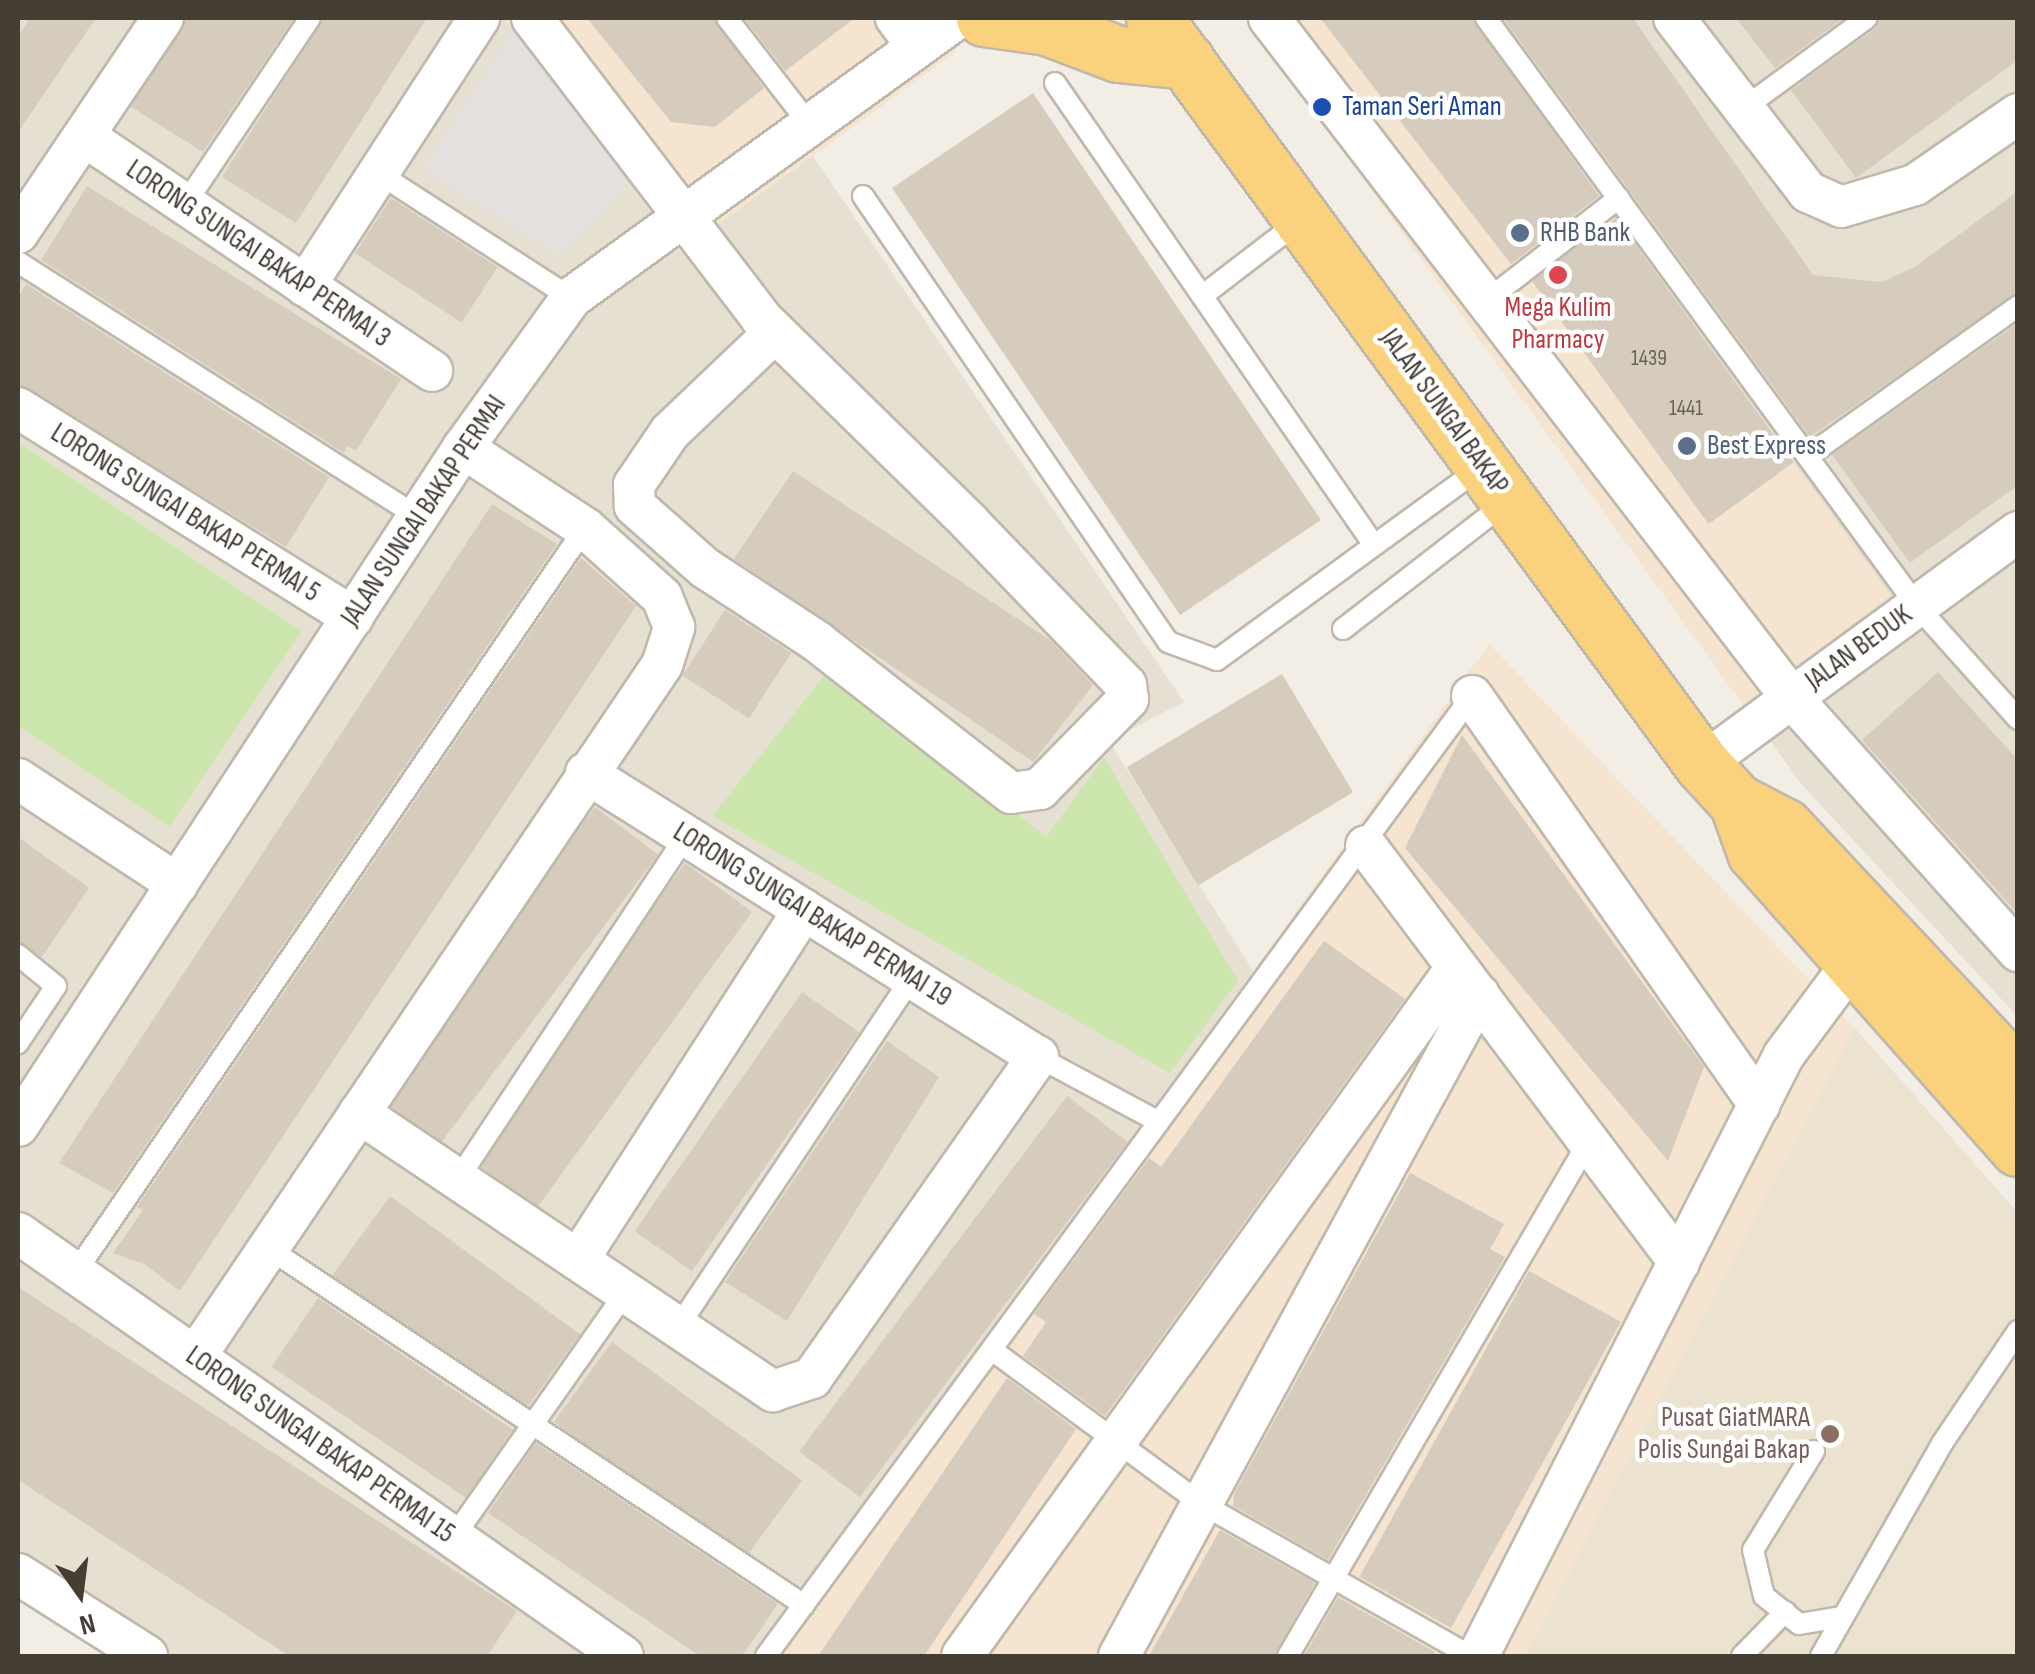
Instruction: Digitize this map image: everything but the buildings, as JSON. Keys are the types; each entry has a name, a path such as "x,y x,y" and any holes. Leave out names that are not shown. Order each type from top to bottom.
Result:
{"highway":[{"path":"984,18 1048,27 1118,54 1186,61"},
{"name":"JALAN SUNGAI BAKAP","path":"1154,18 1720,783 1755,852 2018,1148"},
{"name":"JALAN SUNGAI BAKAP","path":"1720,783 1785,827 2018,1076"}],"street":[{"path":"18,233 163,18"},
{"path":"305,286 479,18"},
{"path":"532,18 775,332 1126,685 1128,700 1040,789 1010,792 818,642 704,568 635,506 634,485 670,432 775,332"},
{"name":"JALAN SUNGAI BAKAP PERMAI","path":"18,1126 463,448 571,298 810,125 907,32 958,18"},
{"path":"1674,18 1808,192 1840,207 1915,184 2018,114"},
{"path":"1274,19 1791,698 2018,950"},
{"name":"LORONG SUNGAI BAKAP PERMAI 3","path":"84,136 432,371"},
{"name":"LORONG SUNGAI BAKAP PERMAI 5","path":"18,408 353,617"},
{"path":"195,1357 662,665 674,627 662,597 585,528 463,448"},
{"name":"JALAN BEDUK","path":"1720,783 1791,698 2018,532"},
{"path":"1472,696 1759,1105"},
{"name":"LORONG SUNGAI BAKAP PERMAI 19","path":"586,774 1038,1056"},
{"path":"18,779 178,884"},
{"path":"1366,846 1679,1262"},
{"path":"578,1260 804,909"},
{"path":"1475,1656 1784,1055 1853,962"},
{"path":"962,1656 1117,1442 1468,981"},
{"path":"1119,1656 1202,1504 1468,981"},
{"path":"359,1113 773,1391 812,1378 1038,1056"},
{"name":"LORONG SUNGAI BAKAP PERMAI 15","path":"18,1233 453,1538 597,1649"},
{"path":"18,1574 147,1656"}],"lane":[{"path":"184,204 310,18"},
{"path":"727,18 810,125"},
{"path":"1486,18 1917,606 2018,719"},
{"path":"1744,108 1867,18"},
{"path":"1055,84 1374,545"},
{"path":"378,172 571,298"},
{"path":"863,196 1168,642 1217,660 1374,545 1496,483"},
{"path":"1486,301 1618,198"},
{"path":"1202,296 1302,219"},
{"path":"18,262 418,517"},
{"path":"1808,456 2018,306"},
{"path":"1344,630 1496,483"},
{"path":"75,1273 585,528"},
{"path":"766,1656 1366,846 1472,696"},
{"path":"458,1179 686,836"},
{"path":"18,954 56,986 18,1043"},
{"path":"678,1327 912,978"},
{"path":"1038,1056 1159,1122"},
{"path":"1288,1656 1589,1141"},
{"path":"268,1248 804,1605"},
{"path":"453,1538 626,1292"},
{"path":"1821,1656 1943,1442 2018,1331"},
{"path":"992,1350 1202,1504 1475,1656"},
{"path":"1814,1451 1753,1550 1764,1596 1799,1624 1842,1618"},
{"path":"1742,1656 1786,1612"}],"shaded area":[{"path":"18,18 929,18 955,52 813,156 1184,702 1109,741 1253,971 760,1656 105,1656 18,1601"},
{"path":"504,18 929,18 955,52 681,252"},
{"name":"Taman Seri Aman","path":"1247,18 2017,18 2017,1016 1802,785"},
{"path":"1247,18 1467,18 1891,596 1743,705"},
{"path":"513,29 638,173 560,257 423,169"},
{"path":"1489,644 1855,1028 1525,1656 760,1656"},
{"name":"Pusat GiatMARA Polis Sungai Bakap","path":"1855,1028 2017,1212 2017,1656 1525,1656"}],"green space":[{"path":"18,442 302,631 169,827 18,726"},
{"path":"833,665 1046,837 1104,758 1238,981 1170,1073 712,816"}],"place":[{"name":"Taman Seri Aman","path":"1322,107"},
{"name":"RHB Bank","path":"1520,233"},
{"name":"Mega Kulim Pharmacy","path":"1558,275"},
{"name":"Best Express","path":"1687,446"},
{"name":"Pusat GiatMARA Polis Sungai Bakap","path":"1830,1434"}]}
